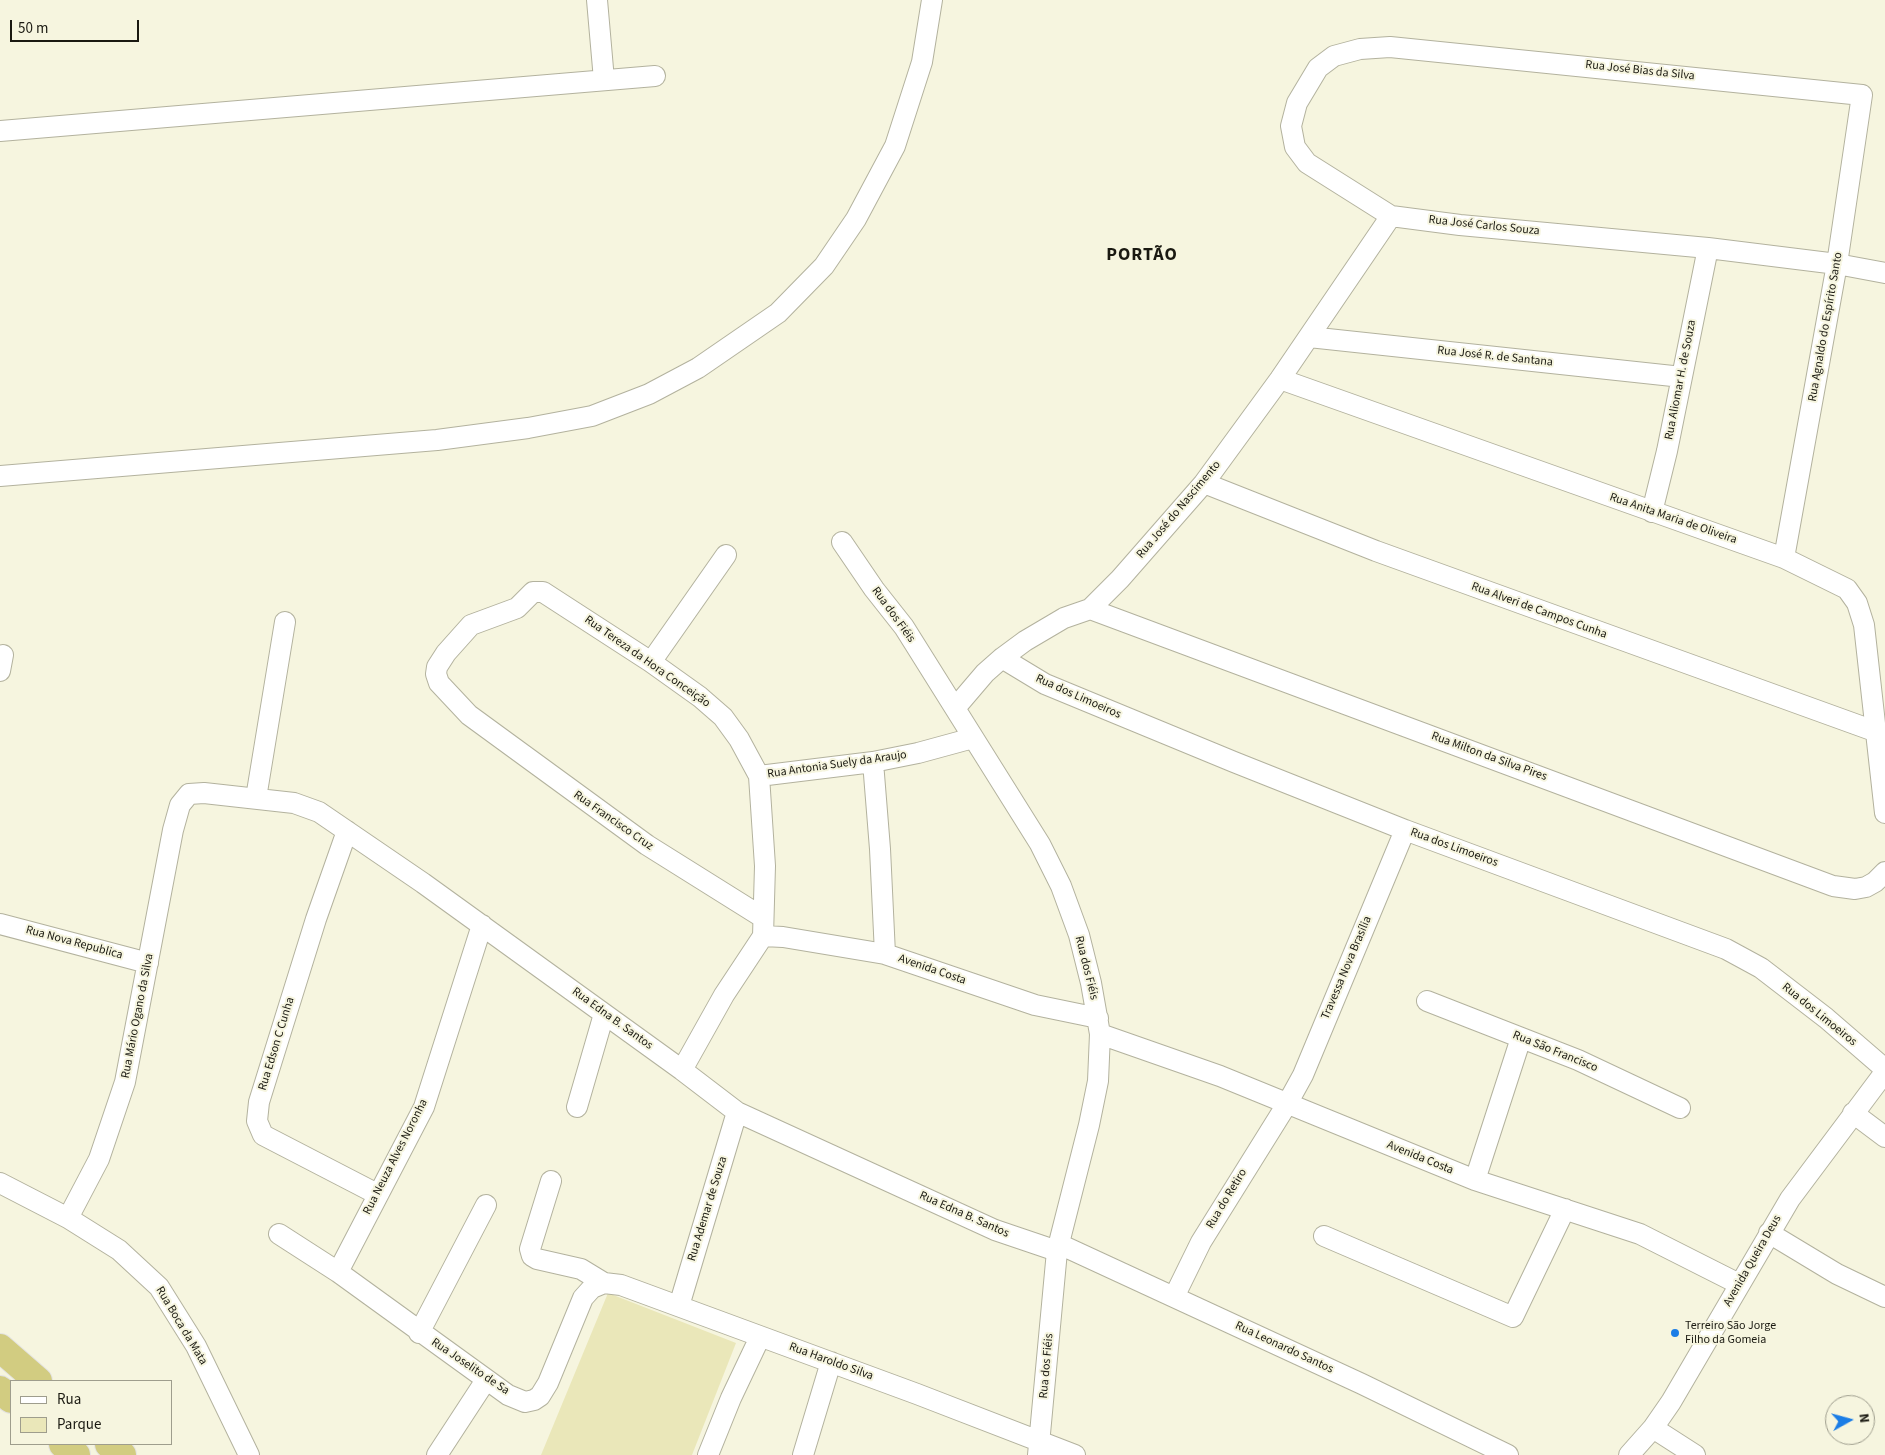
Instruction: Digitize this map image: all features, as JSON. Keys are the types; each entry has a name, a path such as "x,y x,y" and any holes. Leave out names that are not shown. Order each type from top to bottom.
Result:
{"highway":[{"path":"0,1348 37,1380"},
{"path":"0,1390 10,1398"},
{"path":"64,1445 76,1455"},
{"path":"111,1445 122,1455"}],"street":[{"path":"597,0 604,80"},
{"path":"0,476 437,440 528,428 592,416 649,394 698,368 778,313 824,266 856,219 895,146 922,62 932,0"},
{"name":"Rua José Bias da Silva","path":"1418,48 1862,95"},
{"name":"Rua José Carlos Souza","path":"1418,48 1360,49 1334,56 1318,68 1297,103 1291,126 1295,147 1307,163 1391,216 1460,225 1708,248 1837,264 1885,273"},
{"path":"0,130 655,76"},
{"name":"Rua Agnaldo do Espírito Santo","path":"1784,558 1837,264 1862,95"},
{"name":"Rua José do Nascimento","path":"956,707 985,673 1002,658 1044,629 1064,618 1090,608 1120,579 1204,483 1280,380 1391,216"},
{"name":"Rua Aliomar H. de Souza","path":"1652,512 1708,248"},
{"name":"Rua José R. de Santana","path":"1309,337 1682,377"},
{"name":"Rua Anita Maria de Oliveira","path":"1280,380 1784,558 1847,589 1858,603 1864,625 1885,812"},
{"name":"Rua Alveri de Campos Cunha","path":"1204,483 1376,551 1877,732"},
{"name":"Rua dos Fiéis","path":"842,542 874,589 904,627 956,707 973,738 1040,844 1060,886 1079,935 1099,1026 1098,1081 1058,1248 1039,1449"},
{"path":"651,662 726,554"},
{"name":"Rua Francisco Cruz","path":"554,598 543,592 533,592 517,608 471,625 437,666 436,674 440,683 469,715 763,927"},
{"name":"Rua Tereza da Hora Conceição","path":"554,598 700,697 723,718 739,739 759,776 765,866 763,927"},
{"name":"Rua Milton da Silva Pires","path":"1090,608 1833,886 1855,889 1866,887 1875,882 1885,872"},
{"path":"256,798 285,622"},
{"name":"Rua dos Limoeiros","path":"1002,658 1045,684 1080,700 1405,830 1726,949 1760,968 1826,1018 1885,1071"},
{"name":"Rua Antonia Suely da Araujo","path":"759,776 873,762 918,754 973,738"},
{"path":"873,762 881,858 885,954"},
{"name":"Rua Edna B. Santos","path":"180,805 190,794 204,793 294,804 319,812 482,925 737,1112 996,1230 1058,1248"},
{"name":"Rua Mário Ogano da Silva","path":"68,1218 99,1159 112,1126 125,1082 173,830 180,805"},
{"name":"Travessa Nova Brasília","path":"1287,1104 1303,1075 1405,830"},
{"name":"Rua Edson C Cunha","path":"347,832 316,919 259,1102 257,1121 263,1135 377,1194"},
{"name":"Rua Nova Republica","path":"0,924 148,963"},
{"name":"Rua Neuza Alves Noronha","path":"338,1272 427,1099 482,925"},
{"path":"682,1070 763,927"},
{"name":"Avenida Costa","path":"763,927 783,937 885,954 1099,1026 1475,1180 1640,1234 1738,1284"},
{"name":"Rua São Francisco","path":"1427,1001 1578,1060 1680,1108"},
{"path":"577,1106 604,1014"},
{"path":"1475,1180 1521,1038"},
{"name":"Avenida Queira Deus","path":"1630,1455 1653,1428 1689,1372 1769,1232 1814,1164 1885,1071"},
{"name":"Rua do Retiro","path":"1174,1297 1216,1216 1287,1104"},
{"name":"Rua Ademar de Souza","path":"678,1306 737,1112"},
{"path":"1853,1113 1885,1137"},
{"name":"Rua Haroldo Silva","path":"551,1181 530,1249 532,1256 536,1260 580,1269 613,1284 831,1362 1039,1449 1075,1455"},
{"name":"Rua Boca da Mata","path":"0,1183 68,1218 119,1250 159,1287 196,1346 249,1455"},
{"path":"419,1333 486,1205"},
{"path":"1324,1236 1513,1317 1565,1209"},
{"path":"1769,1232 1837,1274 1885,1297"},
{"name":"Rua Joselito de Sa","path":"279,1234 338,1272 419,1333 486,1380 508,1395 525,1402 540,1396 548,1383 583,1298 592,1288 613,1284"},
{"name":"Rua Leonardo Santos","path":"1058,1248 1174,1297 1508,1455"},
{"path":"708,1455 731,1398 760,1336"},
{"path":"803,1455 831,1362"},
{"path":"437,1455 486,1380"},
{"path":"1653,1428 1695,1455"}],"green space":[{"path":"608,1293 736,1343 692,1455 541,1455"}],"place":[{"name":"Terreiro São Jorge Filho da Gomeia","path":"1675,1333"}],"district":[{"name":"PORTÃO","path":"1142,256"}]}
